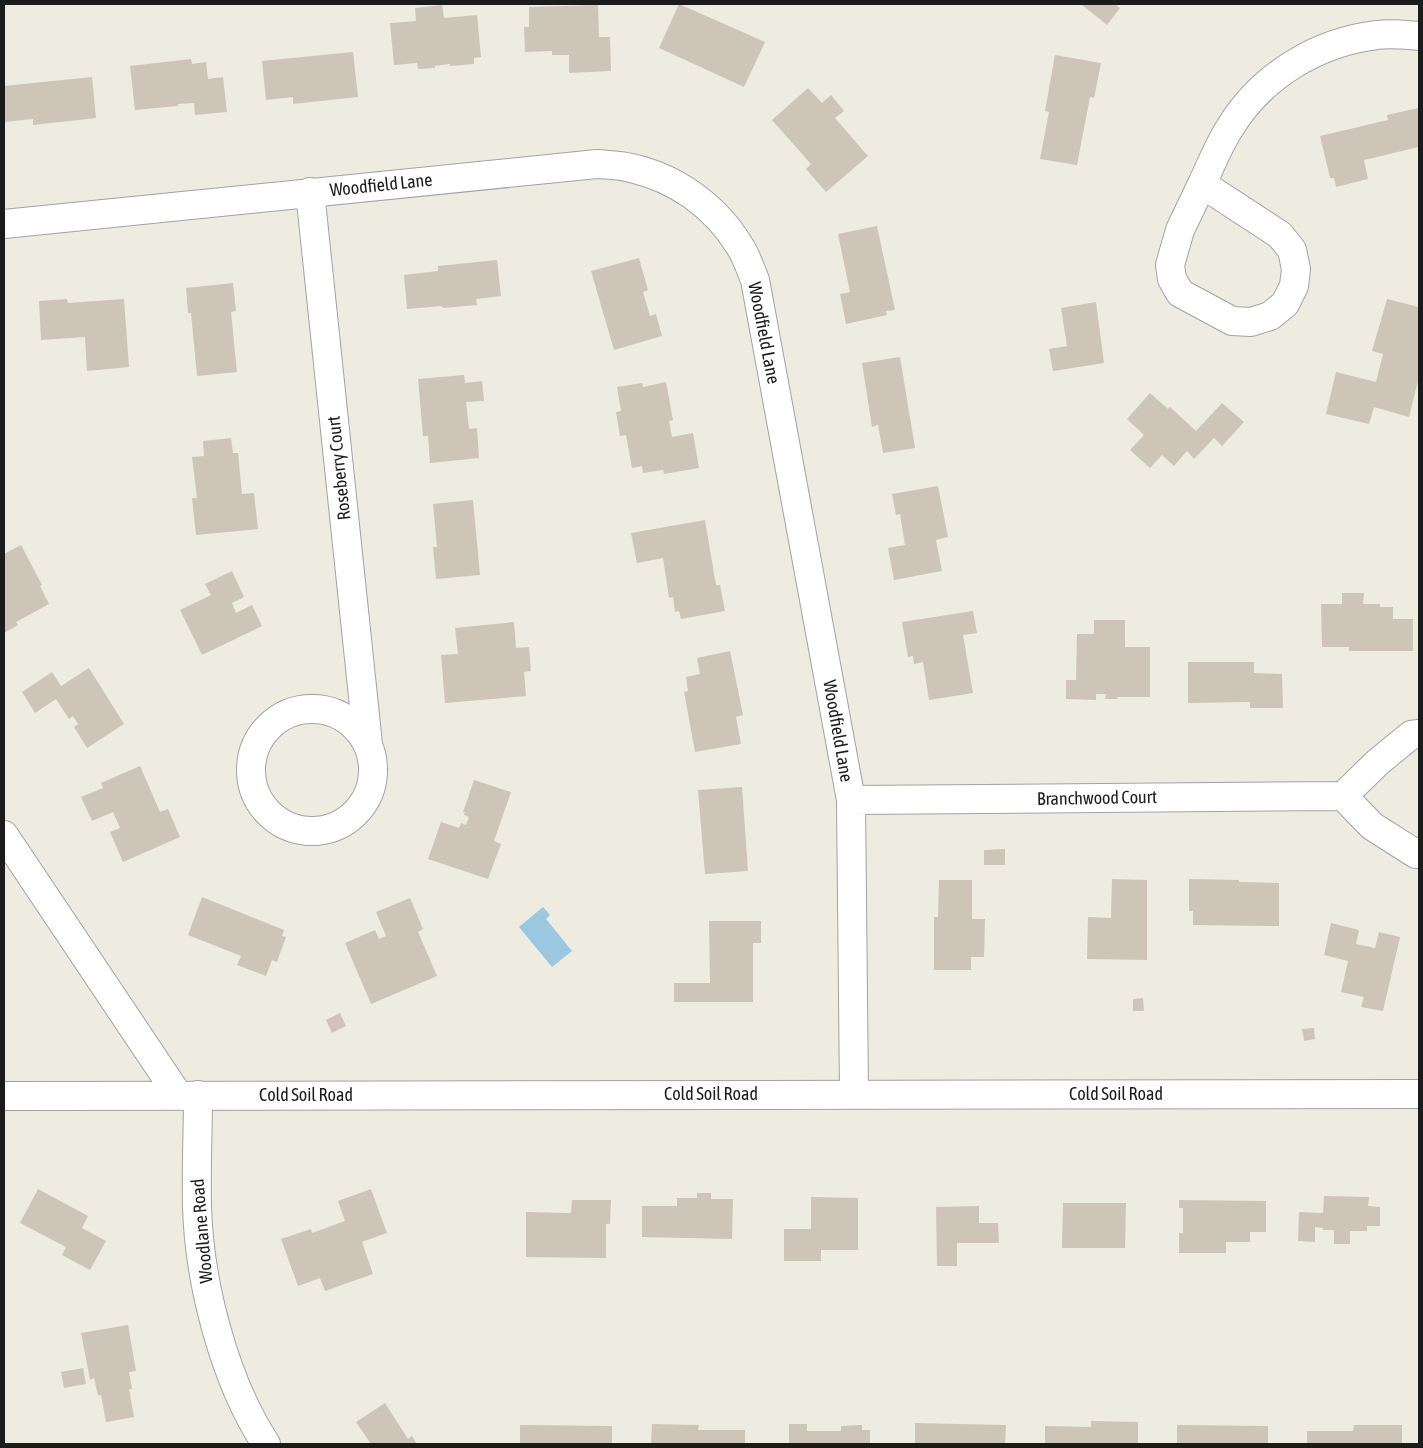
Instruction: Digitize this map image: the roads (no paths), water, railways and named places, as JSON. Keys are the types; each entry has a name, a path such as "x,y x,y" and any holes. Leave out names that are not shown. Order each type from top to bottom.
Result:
{"street":[{"path":"1202,184 1280,234 1292,250 1296,269 1294,286 1285,304 1270,316 1251,322 1232,321 1180,293 1172,280 1170,265 1180,230 1202,184 1230,127 1253,96 1281,72 1307,55 1346,40 1379,34 1419,36"},
{"name":"Woodfield Lane","path":"4,224 597,164 631,168 665,178 695,196 718,217 740,245 755,280 851,800 854,1094"},
{"name":"Roseberry Court","path":"310,192 368,744 373,762 373,772 372,782 365,801 352,817 335,826 312,831 287,825 273,817 259,801 252,780 252,760 259,738 274,722 294,711 315,708 338,714 356,727 368,744"},
{"path":"1419,734 1411,735 1378,762 1343,796 1372,826 1416,854 1419,854"},
{"name":"Branchwood Court","path":"851,800 1343,796"},
{"path":"4,835 188,1095"},
{"name":"Cold Soil Road","path":"4,1096 1419,1094"},
{"name":"Woodlane Road","path":"188,1095 201,1257 211,1308 234,1382 266,1444"}],"water":[{"path":"543,907 550,915 546,919 572,951 552,967 519,927"}]}
